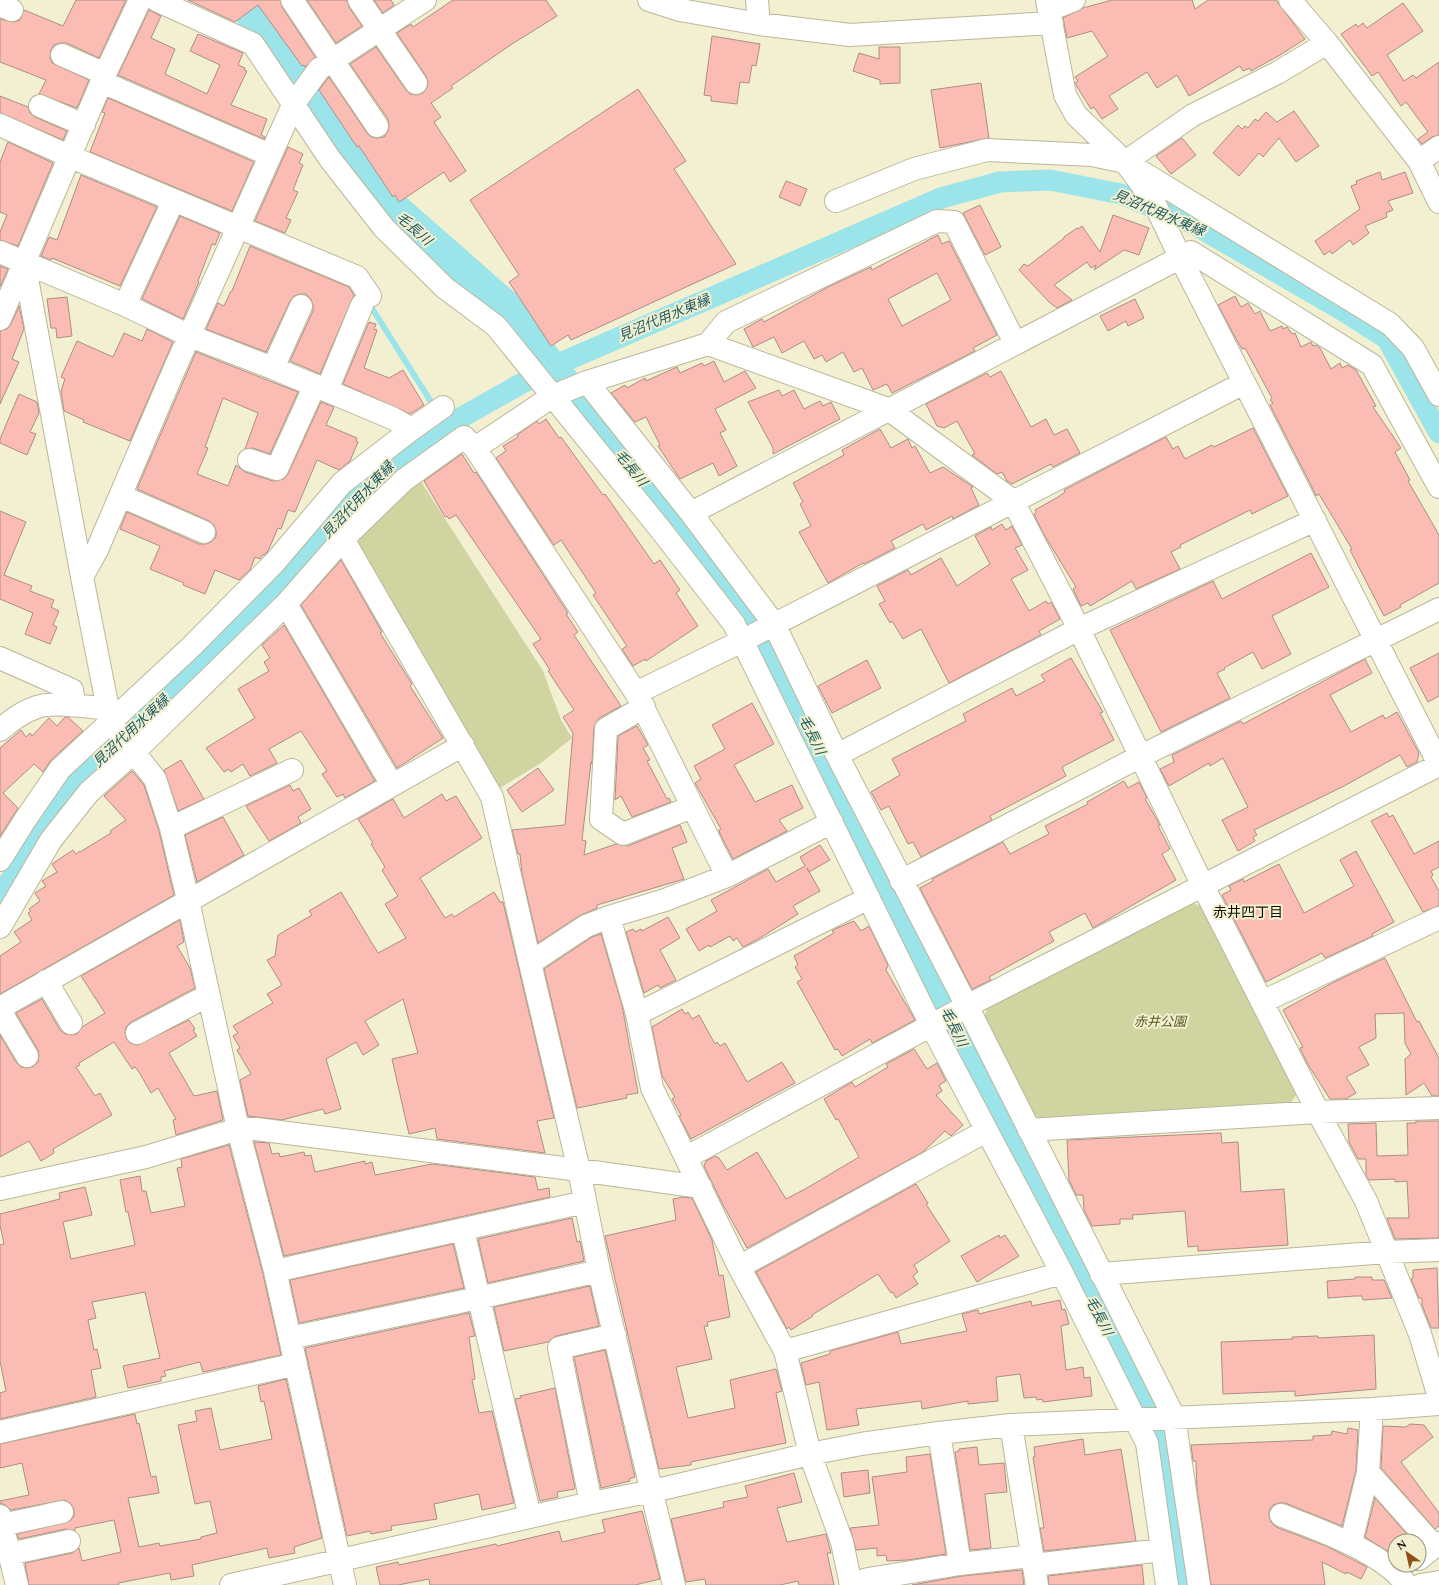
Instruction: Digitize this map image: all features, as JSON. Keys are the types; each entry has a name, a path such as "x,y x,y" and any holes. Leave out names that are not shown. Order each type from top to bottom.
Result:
{"street":[{"path":"0,319 71,157 103,78 140,0"},
{"path":"156,0 253,44 330,159 384,228 445,288 496,326 734,624 931,1026 1140,1420 1147,1443 1167,1585"},
{"path":"292,0 334,60 377,126"},
{"path":"359,0 416,83"},
{"path":"82,577 97,550 238,226 293,105 319,69 425,0"},
{"path":"649,0 680,10 759,24 850,35 1050,11 1074,0"},
{"path":"757,0 759,24"},
{"path":"1290,0 1327,43 1419,161 1439,202"},
{"path":"688,1157 967,1006 1439,765 1181,259 1153,200 1125,162 1076,115 1065,95 1050,11"},
{"path":"1125,162 1193,115 1277,73 1327,43"},
{"path":"62,55 103,78 270,155"},
{"path":"40,106 84,125"},
{"path":"0,125 71,157 356,276 366,301 277,469 249,460"},
{"path":"1419,161 1439,147"},
{"path":"836,201 914,169 987,150 1092,155 1125,162 1390,324 1413,348 1439,395"},
{"path":"125,305 169,210"},
{"path":"475,448 553,396 587,382 708,344 726,322 937,221 954,222 1015,343"},
{"path":"0,252 125,305 190,336 273,368 392,418 412,429"},
{"path":"691,513 1015,343 1181,259 1191,252 1372,365 1439,487"},
{"path":"24,262 82,577 111,719 155,779 171,828 238,1128 290,1338 345,1585"},
{"path":"273,368 301,306"},
{"path":"708,344 888,409 1013,501 1079,630 1203,886 1318,1112 1366,1202 1420,1334 1439,1397"},
{"path":"587,382 691,513 774,624 837,755 967,1006 1171,1418 1199,1585"},
{"path":"692,807 623,834 601,819 606,730 640,700 774,624 1244,383"},
{"path":"0,860 60,769 111,719 191,647 275,562 342,483 443,407"},
{"path":"0,927 51,840 90,792 134,752 286,604 343,539 404,480 464,437 475,448 640,700 727,876"},
{"path":"121,496 204,532"},
{"path":"837,755 1079,630 1315,520"},
{"path":"343,539 492,797 579,1170 600,1271 674,1585"},
{"path":"286,604 392,785"},
{"path":"901,881 1141,756 1439,609"},
{"path":"0,658 72,690 74,705"},
{"path":"0,730 16,716 38,706 74,705 111,719"},
{"path":"27,1056 0,1009 188,900 463,745"},
{"path":"171,828 292,770"},
{"path":"530,963 586,926 609,917 665,900 727,876 832,822"},
{"path":"637,1014 869,898"},
{"path":"609,917 637,1014 652,1088 688,1157 739,1267 785,1351 810,1454 842,1542 851,1585 868,1579 960,1564 1034,1568 1162,1550"},
{"path":"1262,1002 1439,918"},
{"path":"46,981 71,1023"},
{"path":"137,1033 209,995"},
{"path":"1029,1130 1318,1112 1439,1108"},
{"path":"0,1189 146,1157 238,1128 256,1129 579,1170 701,1187"},
{"path":"739,1267 986,1131"},
{"path":"274,1271 585,1202"},
{"path":"463,1230 530,1517"},
{"path":"1101,1274 1387,1252 1439,1250"},
{"path":"290,1338 600,1271"},
{"path":"785,1351 1062,1273"},
{"path":"591,1503 559,1348 615,1335"},
{"path":"0,1432 296,1364"},
{"path":"231,1585 591,1503 653,1491 810,1454 939,1433 1011,1425 1372,1409 1439,1404"},
{"path":"1351,1543 1368,1472 1372,1409"},
{"path":"1011,1425 1034,1568"},
{"path":"939,1433 960,1564"},
{"path":"1368,1472 1431,1550"},
{"path":"17,1585 1,1521 62,1512"},
{"path":"1281,1515 1351,1543 1407,1579"},
{"path":"9,1554 69,1541"},
{"path":"1421,1585 1439,1582"}],"green space":[{"path":"420,480 543,671 561,720 572,738 541,763 495,791 355,543"},
{"name":"赤井公園","path":"1192,903 1204,907 1298,1092 1288,1107 1042,1120 1029,1111 983,1020 988,1006"}],"building":[{"path":"76,0 126,0 99,58 67,43 54,45 51,50 50,57 52,63 89,80 77,108 39,94 46,80 0,62 0,19 14,22 20,20 24,10 63,26"},
{"path":"188,0 280,0 282,7 315,57 305,67 304,65 302,66 258,5 235,22"},
{"path":"307,0 347,0 349,7 362,26 336,43"},
{"path":"374,0 391,0 394,5 383,13"},
{"path":"453,0 546,0 557,16 512,44 451,86 453,88 431,103 441,117 434,122 466,171 450,182 444,172 399,202 395,195 393,197 359,146 357,147 319,90 329,77 367,133 371,137 384,137 388,131 388,119 350,64 376,47 410,94 417,95 423,93 427,88 428,82 426,76 397,33 411,24 413,27"},
{"path":"1112,0 1192,0 1195,9 1208,0 1276,0 1305,39 1251,71 1250,68 1243,71 1240,66 1189,96 1177,75 1157,88 1147,72 1109,96 1118,109 1102,119 1094,107 1091,109 1075,83 1078,81 1075,77 1108,56 1092,31 1067,38 1063,18 1083,8"},
{"path":"1403,3 1423,31 1387,55 1404,81 1413,75 1416,78 1439,62 1439,135 1432,137 1422,144 1418,139 1428,132 1406,102 1401,106 1378,72 1372,76 1341,34 1356,24 1358,27 1363,23 1367,28"},
{"path":"149,10 161,16 151,38 175,49 165,74 207,94 220,65 190,51 198,34 243,53 238,65 245,68 244,70 247,71 231,105 267,119 261,135 265,137 264,139 118,75"},
{"path":"712,36 760,44 756,66 752,65 749,83 740,82 737,104 711,101 711,96 704,95"},
{"path":"879,47 900,47 900,83 880,84 880,80 853,71 859,53 879,59"},
{"path":"981,83 989,138 940,148 931,90"},
{"path":"638,89 686,161 674,169 736,264 571,340 568,335 551,346 509,282 519,275 470,200"},
{"path":"0,96 28,107 30,113 35,117 67,131 63,140 0,113"},
{"path":"108,98 254,162 232,211 90,152 105,113 102,112"},
{"path":"1294,111 1319,146 1296,162 1279,138 1263,157 1259,153 1239,176 1213,153 1238,125 1242,129 1245,126 1248,128 1255,119 1258,121 1266,112 1277,122"},
{"path":"1182,138 1196,155 1171,174 1156,156"},
{"path":"8,142 53,163 18,246 0,240 0,232 7,215 0,212 0,162"},
{"path":"288,147 303,154 299,163 303,165 293,190 298,192 286,218 291,220 285,233 255,221"},
{"path":"1380,172 1382,180 1405,172 1413,193 1388,201 1393,210 1386,213 1387,217 1365,226 1369,233 1353,245 1350,240 1332,254 1330,251 1324,255 1315,241 1360,209 1351,186 1357,184 1356,181"},
{"path":"81,175 157,207 120,286 52,258 51,260 41,256 49,237 57,240"},
{"path":"786,181 807,189 800,206 779,197"},
{"path":"980,205 1001,247 985,255 963,213"},
{"path":"1113,215 1149,228 1139,255 1124,250 1094,270 1096,265 1091,268 1087,262 1054,285 1072,300 1057,308 1049,302 1019,270 1024,264 1028,266 1064,237 1082,226 1100,252"},
{"path":"180,216 220,233 215,245 212,244 198,281 199,282 183,319 142,299"},
{"path":"938,235 942,244 949,241 997,335 973,348 975,351 892,393 887,384 873,390 862,368 854,372 843,352 826,362 822,355 814,359 804,341 782,353 774,337 753,347 744,329 762,319 764,322 830,286 871,267 872,270","holes":["937,273 951,300 902,326 888,299"]},
{"path":"250,246 349,287 354,295 320,374 290,361 313,311 311,299 306,294 294,296 290,301 266,352 206,329 218,303 224,306 232,291"},
{"path":"0,266 8,269 0,287"},
{"path":"1235,296 1241,307 1248,303 1255,314 1260,311 1270,331 1282,326 1283,329 1287,327 1292,334 1295,333 1301,347 1311,342 1313,346 1316,345 1320,348 1331,369 1340,363 1342,368 1348,365 1356,370 1376,406 1373,407 1401,448 1395,452 1410,480 1408,481 1439,535 1439,583 1400,605 1401,607 1384,616 1350,550 1352,549 1319,494 1316,496 1270,405 1273,403 1270,400 1272,398 1245,348 1242,349 1218,305"},
{"path":"67,297 72,336 57,338 56,328 51,328 47,299"},
{"path":"1135,299 1144,318 1128,326 1126,321 1108,331 1100,316"},
{"path":"19,306 24,329 12,359 19,362 0,404 0,331 7,329 11,324"},
{"path":"369,322 376,324 374,329 377,330 364,368 389,378 403,370 424,405 410,414 343,384"},
{"path":"147,329 173,342 130,441 83,422 84,420 64,411 61,391 65,379 61,377 77,341 113,357 124,333 142,341"},
{"path":"196,352 298,392 270,454 253,448 245,449 258,413 223,398 205,447 208,448 197,474 228,486 236,465 245,472 273,481 284,479 288,474 321,402 334,407 326,425 357,438 356,441 358,442 350,461 339,470 317,460 295,512 288,510 281,529 278,528 268,551 262,555 260,559 255,557 250,570 239,580 215,570 205,594 183,585 184,583 150,569 160,546 120,529 127,512 199,544 211,542 216,537 214,525 209,521 137,489"},
{"path":"714,361 724,382 745,371 756,388 715,409 726,430 720,433 737,466 719,476 713,463 680,479 658,446 660,445 646,417 635,422 611,393 625,385 627,388 645,378 646,381 677,367 680,373 702,363 704,366"},
{"path":"1001,371 1031,427 1046,419 1054,435 1067,429 1080,453 1053,467 1051,464 1012,484 1007,481 1002,472 997,474 972,455 975,454 957,421 944,428 937,426 926,404 987,373 990,377"},
{"path":"779,390 782,396 794,390 804,409 820,401 823,406 831,402 840,419 773,454 773,448 748,402"},
{"path":"19,394 37,402 39,413 30,432 36,434 27,455 0,443 0,439"},
{"path":"546,419 603,495 605,494 654,564 660,560 680,590 676,593 698,626 646,661 645,659 633,666 622,649 627,646 593,595 596,593 561,540 554,545 496,458 506,451 503,446 518,437 517,435 537,421 539,424"},
{"path":"1253,428 1288,496 1252,514 1250,510 1180,545 1181,547 1171,552 1180,569 1136,589 1132,581 1090,606 1088,603 1081,606 1073,589 1076,587 1043,533 1034,514 1036,512 1035,510 1058,497 1065,492 1064,490 1166,437 1173,449 1178,446 1185,459 1212,445 1214,447"},
{"path":"880,429 891,448 908,439 912,448 915,446 930,473 943,467 973,487 971,488 979,505 953,519 952,516 926,530 923,524 891,541 895,548 864,564 863,563 828,583 799,532 811,526 800,504 803,502 793,483 844,455 842,450"},
{"path":"462,454 474,473 476,472 568,613 566,614 578,632 574,635 621,706 599,718 594,728 592,764 591,762 582,840 586,841 584,855 616,844 628,846 680,825 687,842 672,848 684,879 597,905 597,908 579,916 538,943 522,874 520,854 518,854 512,830 565,825 573,733 563,717 574,710 548,671 550,670 533,644 541,639 456,515 449,519 447,516 445,517 424,481"},
{"path":"0,511 26,522 4,575 32,586 30,591 54,600 51,607 59,611 53,625 57,627 50,644 25,634 33,613 0,599"},
{"path":"1002,524 1006,530 1012,526 1022,545 1015,548 1028,570 1011,579 1029,611 1046,601 1048,604 1051,602 1060,619 1039,631 1041,635 949,683 921,629 903,639 892,621 890,623 879,604 885,601 877,586 908,570 911,575 941,558 957,586 990,564 975,536 991,527 992,530"},
{"path":"1311,553 1329,587 1272,616 1291,654 1262,669 1253,652 1224,668 1225,669 1217,673 1230,698 1161,732 1110,630 1213,581 1222,599"},
{"path":"341,560 382,632 380,633 412,684 410,686 443,738 397,768 301,605"},
{"path":"284,625 375,781 345,798 343,794 337,797 322,774 327,771 301,731 269,749 277,763 250,776 243,764 231,772 229,769 224,772 206,748 255,718 238,689 269,671 264,662 270,658 262,645"},
{"path":"1439,653 1439,696 1428,702 1410,668"},
{"path":"1071,658 1103,712 1100,713 1114,740 1062,767 1066,776 990,816 992,820 921,857 913,842 908,844 889,806 881,810 871,792 900,775 892,759 966,721 963,714 1012,688 1016,696 1045,681 1041,675"},
{"path":"1365,659 1372,673 1330,695 1351,732 1383,715 1385,719 1397,712 1419,753 1417,762 1407,767 1400,755 1344,786 1254,830 1257,835 1253,837 1255,841 1238,851 1222,820 1248,807 1223,758 1210,766 1209,763 1169,786 1160,769 1174,762 1172,755 1241,721 1243,724"},
{"path":"867,660 881,688 832,713 818,686"},
{"path":"752,703 774,744 734,765 755,802 792,785 803,808 779,820 787,831 733,859 720,834 719,830 721,829 695,783 701,779 694,766 725,749 712,725"},
{"path":"65,717 68,717 83,731 51,760 43,772 34,764 3,793 18,808 0,836 0,748 21,730 26,737 30,733 32,736 49,718 57,726"},
{"path":"637,726 648,745 643,748 650,760 647,761 667,799 669,798 671,802 632,817 621,796 615,800 618,736"},
{"path":"181,760 204,799 178,811 164,770"},
{"path":"538,768 554,790 522,812 507,790"},
{"path":"132,771 144,785 159,831 174,895 0,994 0,956 21,942 14,932 32,920 28,913 31,911 29,909 40,901 35,893 46,886 42,881 57,872 52,864 73,850 76,854 80,852 111,833 110,831 126,820 104,796"},
{"path":"1124,781 1128,788 1139,782 1147,798 1145,799 1160,825 1158,826 1170,849 1162,854 1176,880 1093,928 1085,913 1049,932 1054,941 989,977 991,980 972,989 920,888 933,881 932,879 1003,842 1010,854 1049,834 1045,826 1088,804 1087,802"},
{"path":"290,785 293,791 299,788 311,809 298,817 301,823 269,841 246,806"},
{"path":"442,794 446,801 456,796 482,838 420,878 445,918 452,914 454,917 494,892 500,902 503,902 554,1118 537,1121 545,1153 437,1139 435,1128 409,1134 392,1059 418,1053 403,999 365,1021 379,1045 363,1055 356,1042 326,1059 341,1109 325,1114 323,1109 282,1120 248,1116 240,1080 251,1074 237,1050 240,1048 233,1036 238,1033 233,1026 273,1003 267,994 282,985 267,960 275,956 278,935 312,915 309,911 341,892 378,953 406,938 385,904 398,896 382,870 385,867 371,844 373,843 358,819 393,799 404,818"},
{"path":"1387,813 1389,817 1393,815 1414,854 1439,841 1439,867 1431,871 1433,875 1431,877 1439,891 1439,906 1423,912 1371,821"},
{"path":"223,817 244,855 197,882 185,835"},
{"path":"820,845 830,860 809,872 820,891 793,906 798,914 743,947 737,938 733,941 730,936 699,951 686,929 717,911 711,900 768,869 776,882 805,866 800,857"},
{"path":"1356,851 1394,922 1372,934 1373,936 1325,958 1322,953 1266,982 1222,895 1231,890 1229,886 1243,879 1244,882 1279,864 1304,913 1354,886 1340,860"},
{"path":"668,917 680,938 660,950 676,980 660,988 658,985 644,993 626,932 633,929 635,932 641,929 642,931"},
{"path":"180,920 184,942 177,946 190,968 195,988 131,1022 126,1027 126,1038 130,1043 137,1045 189,1020 195,1029 193,1030 197,1036 169,1053 194,1096 217,1091 223,1120 176,1135 173,1120 176,1119 158,1088 151,1093 139,1072 135,1067 132,1069 114,1042 79,1063 80,1065 76,1067 95,1096 100,1093 112,1115 53,1149 54,1153 41,1161 29,1141 0,1157 0,1035 16,1062 21,1067 28,1068 34,1066 38,1062 39,1056 38,1050 16,1013 42,999 60,1030 65,1034 77,1034 82,1027 105,1013 81,976"},
{"path":"854,921 861,931 869,926 888,965 886,970 915,1020 872,1043 870,1039 842,1056 838,1049 835,1050 797,982 802,979 795,967 798,965 794,956 834,933 832,931 835,929"},
{"path":"601,934 622,1005 638,1093 626,1095 627,1098 577,1108 544,969 592,937"},
{"path":"1385,958 1417,1022 1419,1021 1439,1058 1439,1096 1432,1096 1424,1083 1406,1095 1405,1059 1411,1054 1405,1043 1404,1013 1375,1014 1376,1038 1359,1047 1369,1065 1346,1077 1356,1093 1346,1099 1330,1099 1307,1063 1300,1048 1303,1047 1283,1010 1334,982"},
{"path":"682,1009 685,1014 688,1012 692,1019 699,1015 715,1044 717,1042 720,1046 725,1043 747,1082 782,1062 795,1083 691,1139 679,1116 681,1115 672,1099 675,1097 662,1076 652,1027"},
{"path":"914,1049 927,1069 937,1063 946,1081 939,1085 942,1091 936,1095 963,1125 951,1136 945,1131 923,1152 747,1248 722,1203 704,1166 706,1161 715,1156 719,1158 727,1170 757,1152 786,1199 807,1188 859,1157 838,1119 836,1120 824,1099 852,1082 855,1087 888,1067 886,1064"},
{"path":"1416,1121 1439,1121 1439,1238 1395,1239 1387,1218 1409,1218 1407,1181 1395,1182 1395,1179 1369,1180 1366,1176 1366,1159 1358,1159 1349,1142 1348,1124 1376,1123 1377,1156 1408,1155 1407,1123 1416,1123"},
{"path":"1221,1133 1222,1143 1238,1142 1241,1192 1284,1189 1288,1245 1198,1251 1198,1246 1188,1247 1185,1211 1132,1215 1133,1219 1120,1219 1120,1224 1092,1226 1084,1210 1083,1195 1076,1195 1069,1180 1067,1140"},
{"path":"254,1142 269,1143 272,1154 279,1153 280,1157 304,1152 305,1156 311,1155 315,1172 365,1161 365,1164 372,1162 375,1175 432,1164 535,1177 538,1190 549,1188 550,1197 284,1256"},
{"path":"229,1145 263,1274 281,1355 203,1372 200,1362 164,1371 166,1376 161,1377 161,1381 128,1388 123,1366 160,1358 145,1292 92,1302 96,1318 88,1320 94,1350 97,1349 101,1368 91,1370 96,1397 0,1419 0,1393 6,1391 0,1361 0,1245 4,1244 0,1225 0,1214 60,1199 59,1193 85,1187 92,1215 63,1222 71,1259 135,1245 128,1212 126,1212 120,1180 140,1176 142,1191 146,1191 151,1213 185,1206 177,1168 182,1167 181,1159"},
{"path":"916,1184 928,1203 926,1204 950,1241 914,1265 918,1272 913,1276 918,1284 896,1298 878,1274 812,1315 813,1316 791,1330 789,1327 787,1329 756,1272"},
{"path":"683,1197 692,1198 712,1240 719,1276 723,1275 730,1317 707,1322 708,1326 704,1326 712,1359 676,1367 688,1418 735,1408 730,1380 776,1369 782,1391 776,1393 786,1443 691,1462 691,1465 659,1469 605,1236 676,1220 673,1199"},
{"path":"572,1218 577,1242 580,1241 584,1261 488,1283 478,1239"},
{"path":"999,1235 1000,1238 1005,1235 1019,1256 977,1282 961,1256"},
{"path":"453,1244 464,1288 299,1323 290,1280"},
{"path":"1437,1268 1439,1328 1431,1328 1422,1305 1422,1298 1419,1298 1411,1279 1413,1278 1413,1270"},
{"path":"1355,1277 1372,1277 1372,1280 1384,1280 1392,1298 1363,1300 1362,1296 1355,1296 1328,1298 1327,1281 1355,1279"},
{"path":"590,1286 599,1326 556,1336 548,1342 504,1351 494,1307"},
{"path":"1060,1300 1062,1310 1065,1309 1069,1324 1061,1326 1066,1370 1083,1367 1084,1378 1090,1377 1092,1396 1043,1402 1042,1399 1037,1400 1036,1397 1024,1398 1020,1374 996,1377 998,1401 968,1404 968,1401 922,1409 921,1401 856,1409 859,1425 827,1430 819,1382 806,1385 801,1363 830,1354 830,1351 898,1332 901,1344 967,1331 962,1314 978,1310 979,1314 1031,1301 1032,1306"},
{"path":"469,1313 475,1336 469,1337 475,1379 472,1380 479,1413 492,1411 514,1503 482,1510 479,1494 434,1504 437,1519 391,1526 392,1530 371,1534 370,1531 347,1536 305,1348"},
{"path":"1374,1335 1376,1389 1295,1396 1295,1391 1223,1394 1221,1342 1293,1339 1292,1337 1318,1336 1318,1338"},
{"path":"605,1350 635,1477 629,1479 630,1481 601,1488 574,1357"},
{"path":"286,1379 322,1538 294,1547 295,1553 269,1558 267,1548 192,1565 194,1576 171,1580 170,1573 118,1583 119,1585 29,1585 25,1563 72,1553 79,1548 82,1561 121,1552 114,1520 75,1528 75,1531 66,1529 19,1539 17,1534 70,1521 74,1516 74,1510 71,1504 65,1500 11,1510 4,1504 0,1504 0,1501 29,1495 22,1463 0,1468 0,1444 135,1414 137,1424 139,1423 151,1477 156,1476 159,1493 128,1498 139,1547 159,1543 160,1546 201,1539 201,1537 217,1533 210,1501 195,1504 178,1425 197,1421 195,1411 211,1408 220,1450 272,1439 264,1401 261,1402 258,1386"},
{"path":"555,1388 575,1489 557,1492 558,1497 540,1501 515,1399 521,1398 520,1396"},
{"path":"1410,1424 1424,1425 1433,1437 1401,1462 1439,1513 1439,1526 1435,1529 1381,1468 1383,1426 1406,1427"},
{"path":"1348,1428 1358,1430 1356,1470 1342,1526 1285,1503 1273,1505 1269,1511 1269,1516 1271,1522 1276,1527 1326,1546 1367,1567 1361,1579 1347,1572 1346,1574 1322,1562 1325,1585 1211,1585 1197,1490 1196,1461 1193,1461 1191,1445 1313,1440 1313,1436 1331,1435 1332,1431 1347,1434"},
{"path":"1083,1439 1085,1455 1121,1449 1136,1541 1044,1551 1040,1528 1044,1528 1033,1457 1035,1457 1034,1447"},
{"path":"977,1447 979,1465 1004,1463 1007,1492 985,1494 991,1548 970,1550 955,1452 959,1451 959,1449"},
{"path":"930,1454 946,1554 908,1560 887,1561 886,1555 877,1556 877,1548 856,1550 850,1528 879,1525 872,1477 907,1472 906,1457"},
{"path":"868,1470 870,1493 844,1497 841,1473"},
{"path":"794,1473 802,1502 777,1508 787,1542 826,1534 831,1553 827,1553 834,1585 799,1585 798,1581 780,1585 706,1585 705,1579 686,1582 671,1519 724,1507 723,1502 748,1497 745,1486"},
{"path":"1375,1498 1406,1533 1387,1533 1387,1551 1365,1537"},
{"path":"642,1511 660,1579 635,1585 430,1585 429,1579 398,1585 380,1585 376,1567 398,1562 399,1565 496,1544 497,1546 559,1531 562,1542 605,1532 602,1520"},
{"path":"1142,1565 1144,1585 1049,1585 1048,1576"},
{"path":"1022,1570 1024,1585 912,1585 962,1576"}],"waterway":[{"name":"毛長川","path":"245,0 288,65 390,208 502,306 549,368 712,566 747,620 772,666 801,712 949,1017 1127,1368 1162,1442 1186,1585"},
{"name":"見沼代用水東縁","path":"0,896 58,808 87,771 223,645 275,591 384,467 425,438 549,368 941,198 1000,182 1050,180 1121,194 1193,224 1340,309 1387,339 1439,433"},
{"path":"368,302 447,427"}],"district":[{"name":"赤井四丁目","path":"1248,912"}]}
